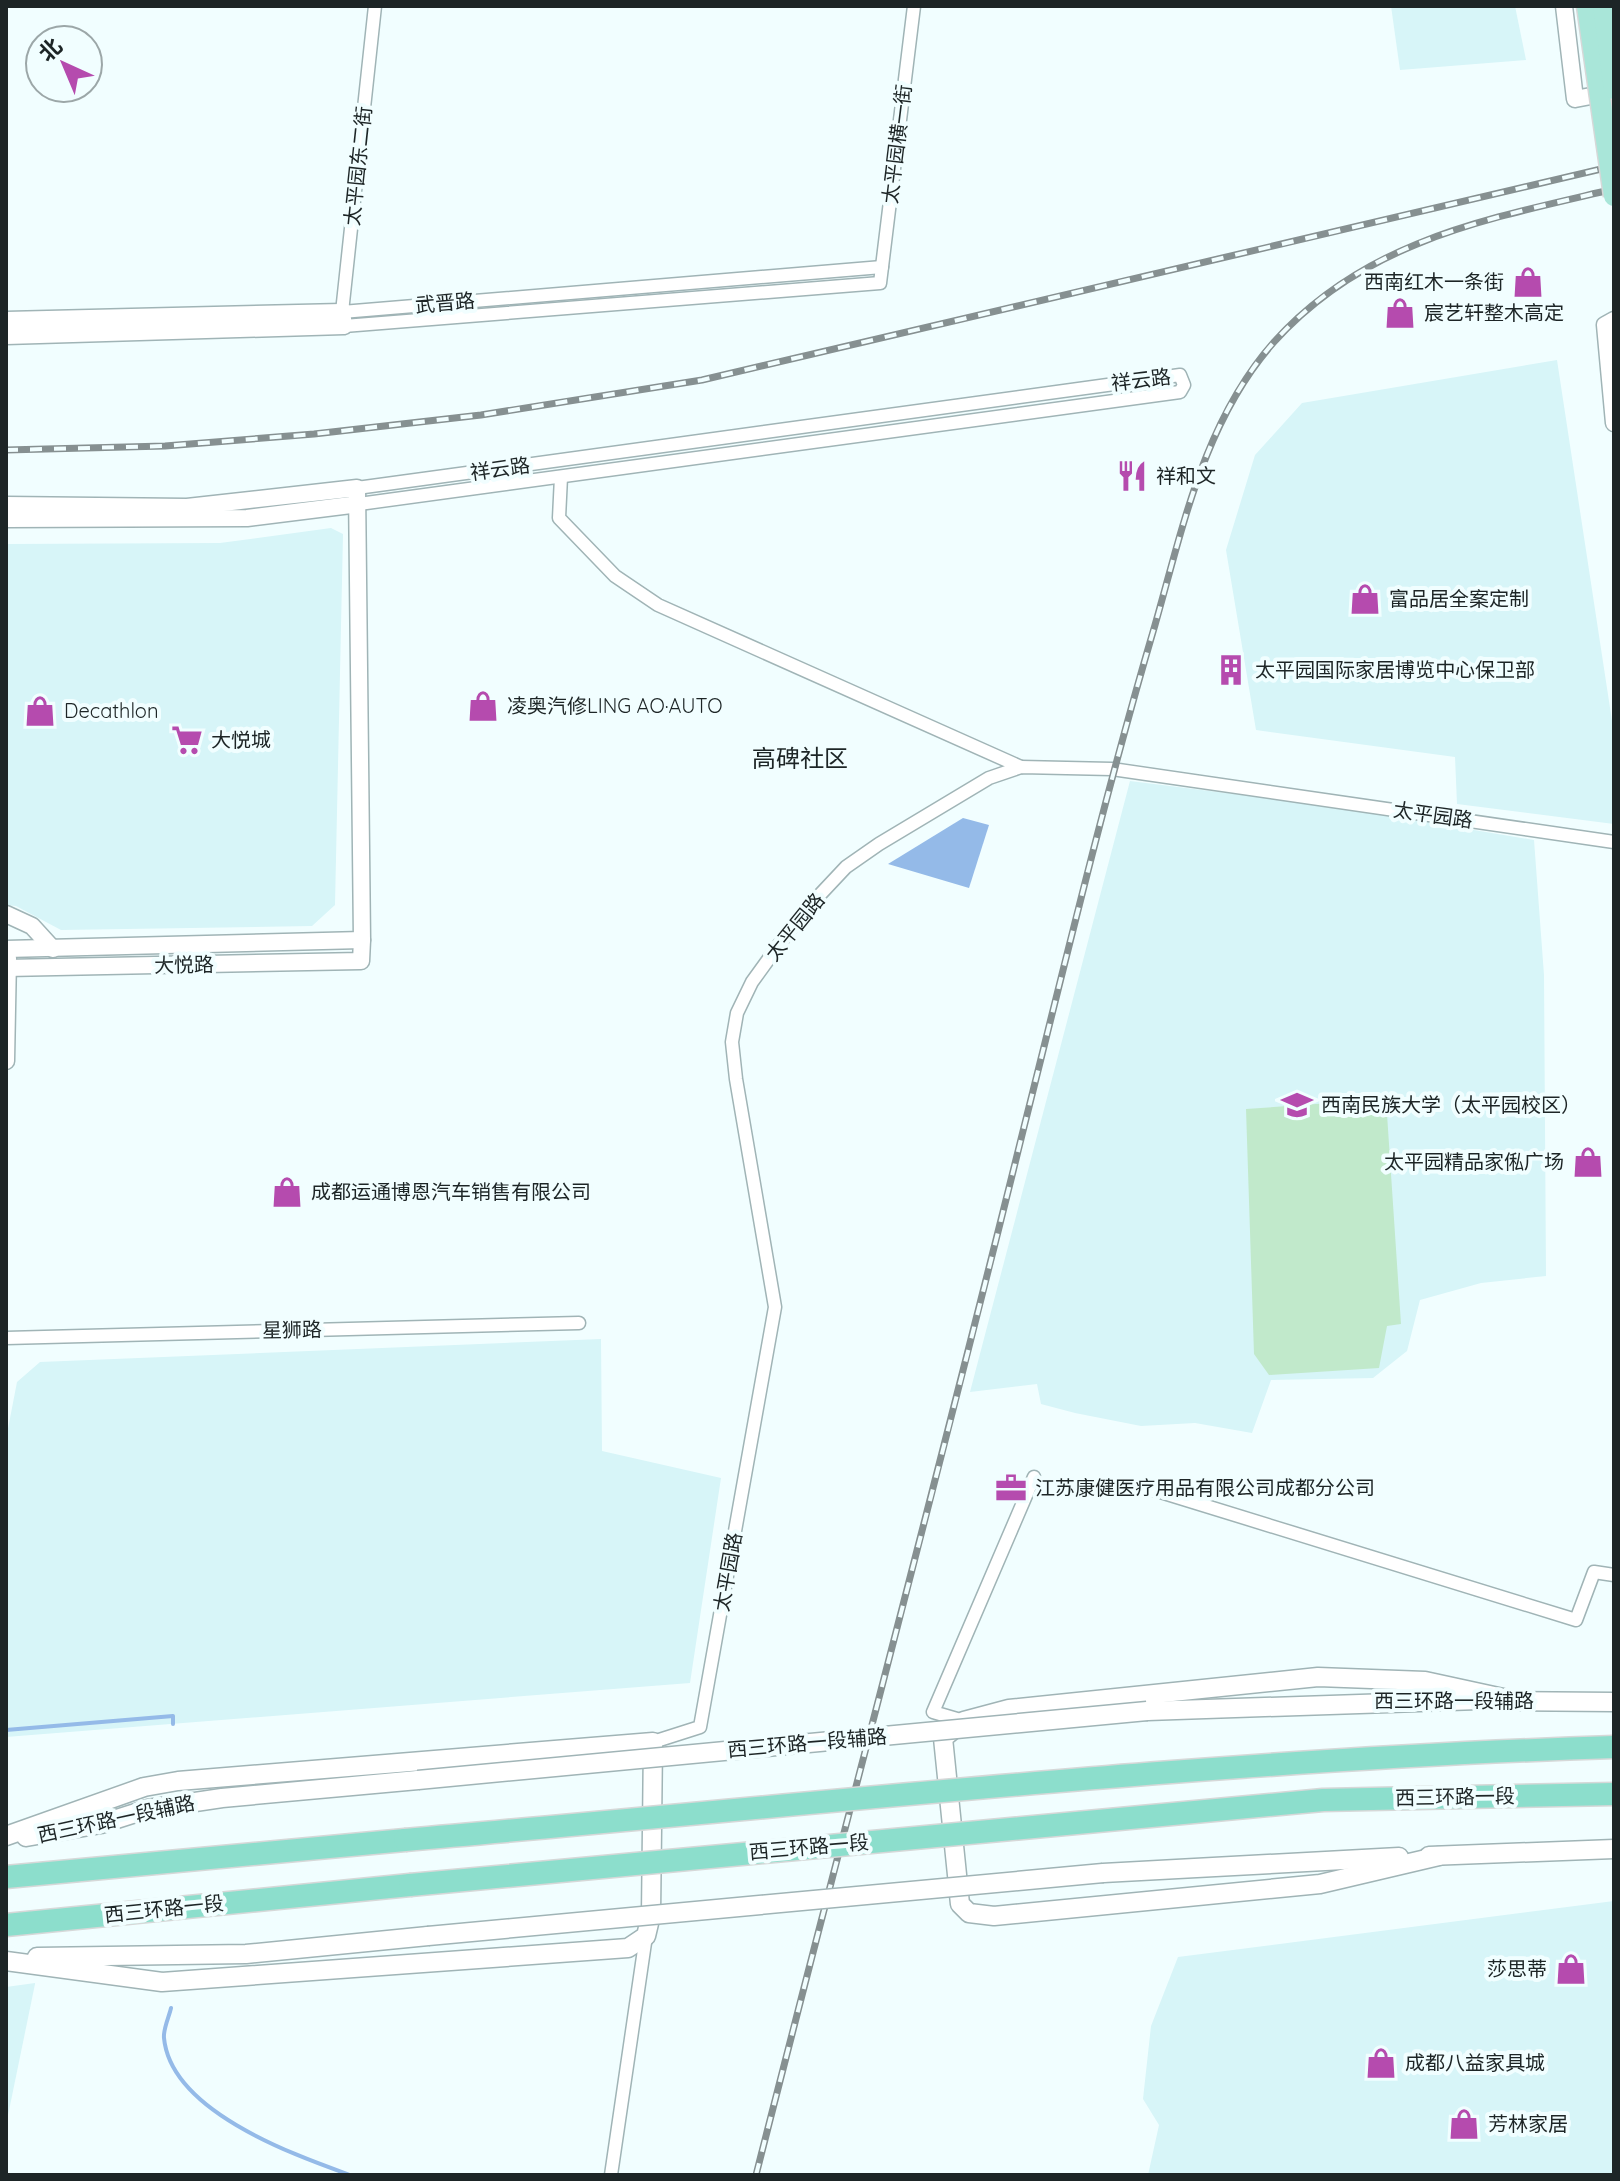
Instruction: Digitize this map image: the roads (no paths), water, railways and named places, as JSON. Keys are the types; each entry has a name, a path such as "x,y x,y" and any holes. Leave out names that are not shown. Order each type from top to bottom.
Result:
{"highway":[{"name":"西三环路一段","path":"6,1877 1269,1765 1455,1752 1614,1747"},
{"name":"西三环路一段","path":"6,1925 1323,1800 1614,1794"}],"main road":[{"path":"1587,6 1614,196"},
{"path":"1603,6 1614,90"},
{"path":"1439,1856 1320,1884 994,1916 969,1913 960,1904 943,1738 964,1721 1009,1709 1101,1697 1318,1677 1425,1681 1517,1701"},
{"name":"西三环路一段辅路","path":"6,1838 101,1824 148,1809 222,1798 1147,1711 1303,1703 1614,1702"},
{"path":"6,1838 144,1787 178,1781 653,1742 651,1915 646,1936 628,1948 162,1982 6,1960"},
{"path":"6,1960 73,1955 231,1955 1103,1873 1614,1849"}],"street":[{"name":"太平园东二街","path":"343,319 375,6"},
{"name":"太平园横一街","path":"880,283 914,6"},
{"path":"1564,6 1575,99 1614,90"},
{"path":"1574,82 1614,74"},
{"name":"武晋路","path":"6,320 343,319 882,267"},
{"name":"武晋路","path":"6,336 343,319 880,283"},
{"path":"1614,320 1605,325 1604,342 1614,423"},
{"name":"祥云路","path":"6,505 187,507 358,496 561,477 1180,392 1184,385 1180,375 358,496 247,518 6,519"},
{"path":"561,477 559,518 615,576 658,605 1021,767"},
{"path":"6,1061 7,949 362,940 358,496"},
{"name":"太平园路","path":"653,1742 700,1727 775,1307 736,1079 732,1042 737,1013 752,982 799,917 846,867 989,778 1021,767 1112,769 1614,842"},
{"path":"6,914 32,926 53,949"},
{"name":"大悦路","path":"7,968 361,961 362,940"},
{"name":"星狮路","path":"6,1338 579,1323"},
{"path":"964,1721 933,1712 1034,1477"},
{"path":"1141,1486 1576,1620 1594,1572 1614,1575"},
{"path":"611,2175 646,1936"}],"water":[{"path":"963,818 989,825 969,888 888,864"}],"waterway":[{"path":"6,1730 173,1716 173,1724"},
{"path":"171,2008 164,2038 172,2064 188,2087 211,2108 238,2126 297,2155 350,2175"}],"railway":[{"path":"6,450 165,446 314,434 481,415 702,380 1614,166"},
{"path":"756,2175 1103,812 1186,513 1213,440 1250,373 1274,342 1310,307 1348,279 1431,238 1520,211 1614,189"}],"place":[{"name":"西南红木一条街","path":"1528,282"},
{"name":"宸艺轩整木高定","path":"1400,313"},
{"name":"祥和文","path":"1132,476"},
{"name":"富品居全案定制","path":"1365,599"},
{"name":"太平园国际家居博览中心保卫部","path":"1231,670"},
{"name":"凌奥汽修LING AO·AUTO","path":"483,706"},
{"name":"Decathlon","path":"40,711"},
{"name":"大悦城","path":"187,740"},
{"name":"西南民族大学（太平园校区）","path":"1297,1105"},
{"name":"太平园精品家俬广场","path":"1588,1162"},
{"name":"成都运通博恩汽车销售有限公司","path":"287,1192"},
{"name":"江苏康健医疗用品有限公司成都分公司","path":"1011,1488"},
{"name":"莎思蒂","path":"1571,1969"},
{"name":"成都八益家具城","path":"1381,2063"},
{"name":"芳林家居","path":"1464,2124"}],"district":[{"name":"高碑社区","path":"800,759"}]}
